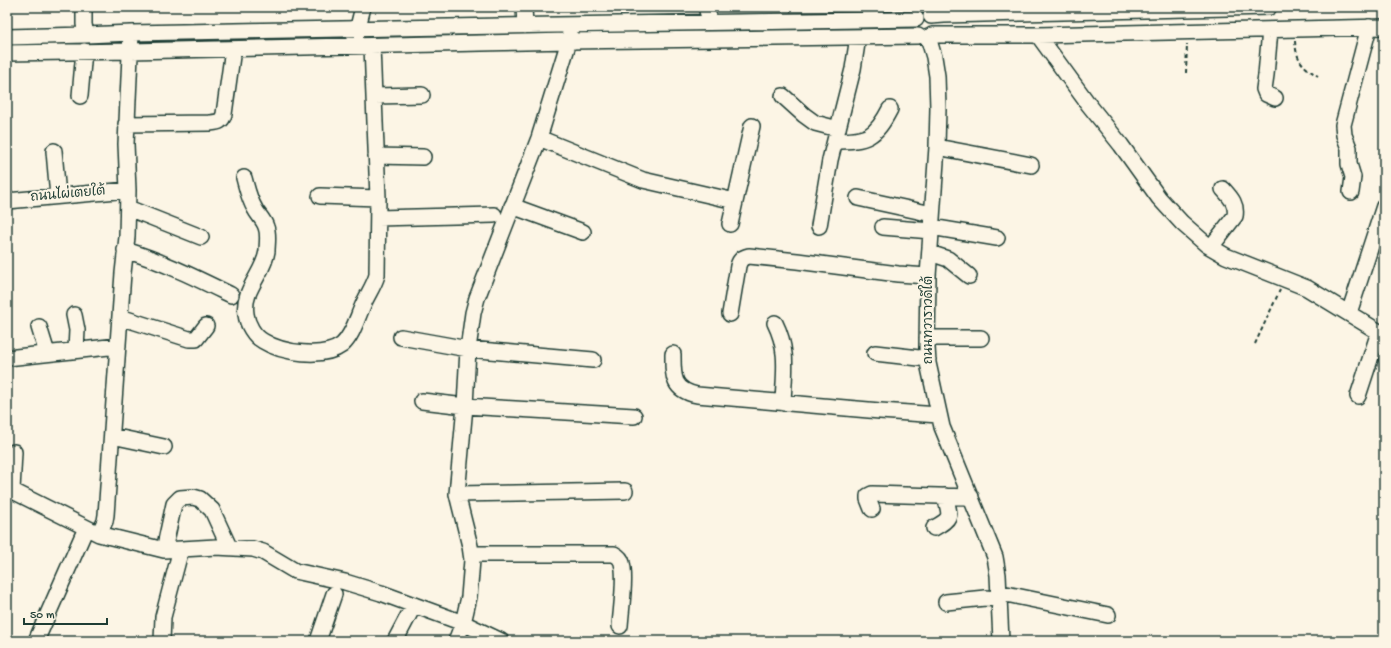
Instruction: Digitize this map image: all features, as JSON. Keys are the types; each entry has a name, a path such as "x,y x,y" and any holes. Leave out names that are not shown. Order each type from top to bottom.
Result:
{"street":[{"path":"84,7 84,24 86,35"},
{"path":"354,46 363,7"},
{"path":"524,7 525,26"},
{"path":"7,37 132,33 571,25 708,14 927,13 1045,9 1269,7"},
{"path":"926,36 935,31 936,26 935,20 927,13"},
{"path":"926,36 913,28 913,23 927,13"},
{"path":"456,641 463,623 469,597 472,560 457,494 465,406 468,350 473,313 477,298 539,138 569,41 571,25"},
{"path":"7,53 569,41 1038,35 1377,27 1343,125 1344,135 1349,148 1349,164 1353,177 1351,192"},
{"path":"1270,30 1264,89 1266,94 1275,98"},
{"path":"36,641 93,531 105,521 106,515 128,208 126,124 132,33"},
{"path":"1038,35 1159,198 1182,223 1211,247 1226,256 1307,288 1381,334 1358,396"},
{"name":"ถนนทวาราวดีใต้","path":"926,36 934,57 937,76 937,147 928,276 928,359 942,427 995,556 998,575 1001,641"},
{"path":"819,226 830,160 853,69 858,37"},
{"path":"244,178 248,195 255,211 266,227 267,237 264,262 250,287 246,302 246,314 253,332 262,341 276,347 297,352 320,353 332,350 342,344 350,336 377,275 378,198 372,46"},
{"path":"126,124 219,122 224,114 233,49"},
{"path":"80,96 84,51"},
{"path":"375,96 422,95"},
{"path":"783,96 815,123 850,141 863,139 872,134 882,125 890,109"},
{"path":"730,224 752,126"},
{"path":"539,138 643,180 735,201"},
{"path":"937,147 1031,165"},
{"path":"54,151 58,196"},
{"path":"376,156 423,157"},
{"path":"1211,247 1235,216 1236,210 1234,203 1223,189"},
{"name":"ถนนไผ่เตยใต้","path":"7,200 128,190"},
{"path":"320,196 378,198"},
{"path":"858,198 932,224 997,238"},
{"path":"512,206 583,232"},
{"path":"1349,313 1384,206"},
{"path":"128,208 202,237"},
{"path":"378,218 494,215"},
{"path":"883,227 932,224"},
{"path":"126,244 171,258 191,262"},
{"path":"126,244 152,258 231,295"},
{"path":"930,253 948,259 969,276"},
{"path":"730,314 738,266 740,260 749,256 898,274 928,276"},
{"path":"74,315 77,330 76,350"},
{"path":"120,318 189,339 196,339 206,326"},
{"path":"775,323 781,336 785,355 783,403"},
{"path":"40,327 47,353"},
{"path":"401,337 468,350 593,360"},
{"path":"927,338 981,338"},
{"path":"7,358 118,346"},
{"path":"875,353 928,359"},
{"path":"673,354 674,376 676,383 682,390 688,393 783,403 939,414"},
{"path":"422,401 465,406 634,416"},
{"path":"112,436 164,447"},
{"path":"14,452 9,489 93,531 164,550 229,547 253,549 262,552 295,571 352,584 381,593 463,623 501,641"},
{"path":"457,494 625,491"},
{"path":"872,509 868,496 872,494 970,497"},
{"path":"934,528 945,522 948,518 949,512 945,496"},
{"path":"164,550 174,504 180,498 193,497 200,499 212,510 229,547"},
{"path":"162,641 163,617 181,549"},
{"path":"471,554 614,554 619,557 622,562 623,575 620,626"},
{"path":"318,641 334,594"},
{"path":"946,602 1011,595 1108,615"},
{"path":"395,641 414,605"}],"path":[{"path":"1294,29 1295,47 1298,58 1304,68 1318,76"},
{"path":"1186,73 1188,31"},
{"path":"1255,344 1285,279"}]}
